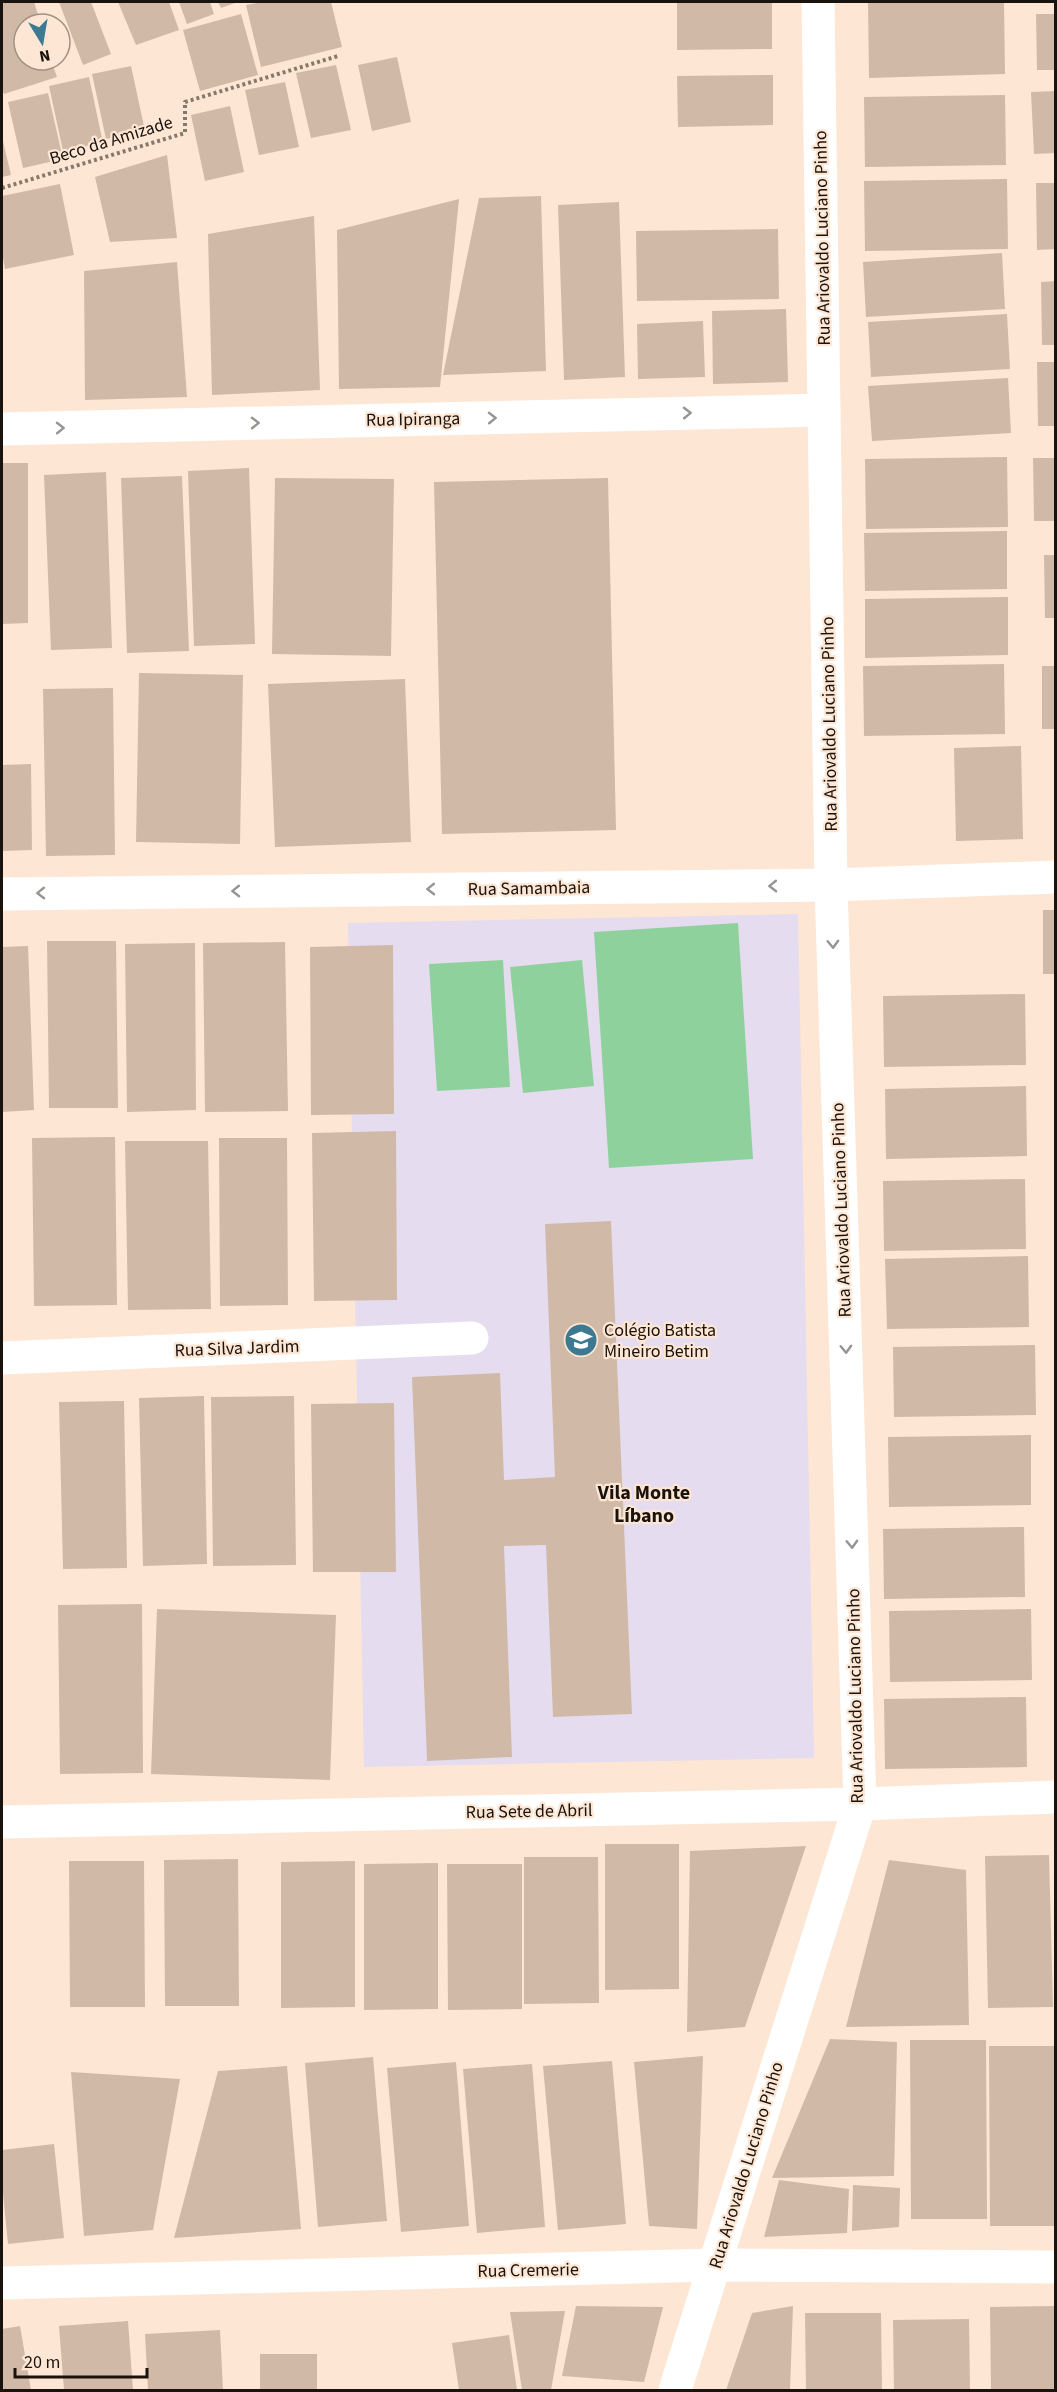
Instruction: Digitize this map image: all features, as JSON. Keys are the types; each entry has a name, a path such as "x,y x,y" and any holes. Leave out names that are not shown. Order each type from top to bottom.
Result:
{"street":[{"name":"Rua Ariovaldo Luciano Pinho","path":"675,2391 860,1804 831,885 818,2"},
{"name":"Rua Ipiranga","path":"2,429 824,410"},
{"name":"Rua Samambaia","path":"2,894 831,885 1056,877"},
{"name":"Rua Silva Jardim","path":"2,1358 472,1338"},
{"name":"Rua Sete de Abril","path":"2,1822 860,1804 1056,1797"},
{"name":"Rua Cremerie","path":"2,2283 715,2265 1056,2267"}],"path":[{"name":"Beco da Amizade","path":"2,188 184,133 185,102 338,56"}],"shaded area":[{"name":"Colégio Batista Mineiro Betim","path":"798,914 814,1758 364,1767 348,923"}],"green space":[{"path":"738,923 753,1159 609,1168 594,932"},
{"path":"503,960 510,1087 437,1091 429,964"},
{"path":"582,960 594,1086 523,1093 510,967"}],"building":[{"path":"2,2 34,2 37,12 12,12 12,72 55,72 57,77 4,94 2,87"},
{"path":"59,2 91,2 111,54 83,65 72,36 72,12 63,12"},
{"path":"118,2 169,2 179,30 136,45"},
{"path":"179,2 210,2 214,14 187,24"},
{"path":"218,2 238,2 221,8"},
{"path":"262,2 331,2 342,47 261,67 246,5"},
{"path":"677,2 772,2 772,49 677,50"},
{"path":"868,2 1004,2 1005,74 869,78"},
{"path":"241,14 258,75 200,91 183,30"},
{"path":"1036,14 1056,14 1056,70 1037,70"},
{"path":"397,57 411,122 372,131 358,65"},
{"path":"336,65 351,130 311,138 296,73"},
{"path":"131,66 145,131 106,139 92,74"},
{"path":"773,75 773,125 678,127 677,76"},
{"path":"89,77 103,143 63,151 49,86"},
{"path":"285,82 299,147 259,155 245,90"},
{"path":"1056,91 1056,153 1034,154 1031,92"},
{"path":"48,93 63,159 23,168 8,102"},
{"path":"1005,95 1006,165 865,167 864,97"},
{"path":"230,106 244,172 205,181 191,115"},
{"path":"2,137 11,175 2,177"},
{"path":"167,155 177,238 110,242 95,177"},
{"path":"1007,179 1008,249 865,251 864,181"},
{"path":"1036,183 1056,183 1056,249 1037,250"},
{"path":"60,184 74,255 5,269 2,252 2,196"},
{"path":"541,196 546,371 443,375 479,198"},
{"path":"459,199 440,387 339,389 337,230"},
{"path":"619,202 625,377 564,380 558,205"},
{"path":"314,216 320,390 212,395 208,234"},
{"path":"778,229 779,299 637,301 636,231"},
{"path":"1002,253 1005,309 866,317 863,262"},
{"path":"177,262 187,397 85,400 84,271"},
{"path":"1056,281 1056,345 1042,345 1041,282"},
{"path":"786,309 788,382 713,384 712,311"},
{"path":"1007,314 1010,369 871,377 868,322"},
{"path":"703,321 705,377 638,379 637,324"},
{"path":"1037,362 1056,362 1056,426 1038,426"},
{"path":"1008,378 1011,433 872,441 868,386"},
{"path":"1007,457 1008,527 866,529 865,459"},
{"path":"1033,458 1056,458 1056,521 1034,521"},
{"path":"2,463 28,463 28,623 2,624"},
{"path":"249,468 255,644 194,646 188,471"},
{"path":"106,472 112,648 51,650 44,475"},
{"path":"182,476 189,651 127,653 121,478"},
{"path":"275,478 394,479 391,656 272,654"},
{"path":"608,478 616,830 442,834 434,482"},
{"path":"1007,531 1007,589 865,591 864,533"},
{"path":"1044,555 1056,555 1056,618 1045,618"},
{"path":"1008,597 1008,655 865,658 865,599"},
{"path":"1004,664 1005,734 864,736 863,666"},
{"path":"1042,666 1056,666 1056,729 1042,729"},
{"path":"139,673 243,675 240,844 136,842"},
{"path":"405,679 411,842 275,847 268,684"},
{"path":"113,688 115,855 46,856 43,689"},
{"path":"1021,746 1023,839 956,841 954,748"},
{"path":"31,764 32,850 2,851 2,765"},
{"path":"1043,910 1056,910 1056,974 1043,974"},
{"path":"47,941 116,941 118,1108 49,1108"},
{"path":"285,942 288,1111 205,1112 203,943"},
{"path":"195,943 196,1110 127,1112 125,944"},
{"path":"393,945 394,1114 311,1115 310,947"},
{"path":"28,946 34,1110 2,1112 2,947"},
{"path":"1025,994 1026,1065 884,1067 883,996"},
{"path":"1026,1086 1027,1156 886,1159 885,1089"},
{"path":"396,1131 397,1300 314,1301 312,1133"},
{"path":"115,1137 117,1305 34,1306 32,1138"},
{"path":"219,1138 287,1138 288,1305 220,1306"},
{"path":"125,1141 208,1141 211,1309 128,1310"},
{"path":"1025,1179 1026,1249 884,1251 883,1181"},
{"path":"611,1221 632,1714 553,1717 546,1545 504,1546 512,1757 427,1761 412,1377 500,1373 504,1480 555,1477 545,1224"},
{"path":"1028,1256 1029,1327 887,1329 885,1259"},
{"path":"1035,1345 1036,1415 894,1417 893,1347"},
{"path":"204,1396 207,1564 143,1566 139,1398"},
{"path":"294,1396 296,1565 213,1566 211,1397"},
{"path":"124,1401 127,1568 63,1569 59,1402"},
{"path":"394,1403 396,1572 313,1572 311,1404"},
{"path":"1031,1435 1031,1505 889,1507 888,1437"},
{"path":"1024,1527 1025,1597 884,1599 883,1529"},
{"path":"142,1604 143,1773 60,1774 58,1605"},
{"path":"157,1609 336,1615 330,1780 151,1774"},
{"path":"1031,1609 1032,1680 890,1682 889,1611"},
{"path":"1026,1697 1027,1767 885,1769 884,1699"},
{"path":"605,1844 679,1844 679,1989 605,1990"},
{"path":"806,1846 745,2027 687,2032 690,1851"},
{"path":"1049,1855 1053,2007 988,2008 985,1856"},
{"path":"524,1857 598,1857 599,2003 524,2004"},
{"path":"238,1859 239,2006 165,2006 164,1860"},
{"path":"889,1860 966,1870 969,2025 846,2027"},
{"path":"69,1861 144,1861 145,2007 70,2007"},
{"path":"355,1861 355,2007 281,2008 281,1862"},
{"path":"438,1863 438,2009 364,2010 364,1864"},
{"path":"447,1864 522,1864 522,2009 448,2010"},
{"path":"830,2039 897,2042 894,2176 772,2178"},
{"path":"910,2040 986,2040 987,2219 911,2219"},
{"path":"989,2046 1056,2046 1056,2226 990,2226"},
{"path":"703,2056 697,2229 649,2226 634,2062"},
{"path":"373,2057 387,2221 318,2227 305,2063"},
{"path":"612,2061 626,2224 558,2230 543,2066"},
{"path":"456,2062 469,2226 401,2232 387,2068"},
{"path":"532,2064 545,2227 477,2233 463,2069"},
{"path":"287,2066 301,2229 174,2238 218,2071"},
{"path":"71,2072 180,2079 153,2230 84,2236"},
{"path":"54,2144 64,2238 8,2244 2,2183 2,2150"},
{"path":"779,2180 849,2189 847,2233 764,2237"},
{"path":"853,2185 900,2188 899,2227 852,2231"},
{"path":"576,2306 663,2307 644,2382 562,2376"},
{"path":"793,2306 790,2390 726,2390 752,2313"},
{"path":"1056,2306 1056,2390 991,2390 990,2307"},
{"path":"565,2311 551,2390 522,2390 510,2312"},
{"path":"805,2313 881,2313 882,2390 806,2390"},
{"path":"969,2319 970,2390 894,2390 893,2320"},
{"path":"128,2321 133,2390 64,2390 59,2326"},
{"path":"20,2326 31,2390 2,2390 2,2329"},
{"path":"220,2330 223,2390 148,2390 145,2334"},
{"path":"509,2335 517,2390 459,2390 452,2343"},
{"path":"260,2354 317,2354 317,2390 260,2390"}],"place":[{"name":"Colégio Batista Mineiro Betim","path":"581,1340"}],"district":[{"name":"Vila Monte Líbano","path":"644,1504"}]}
